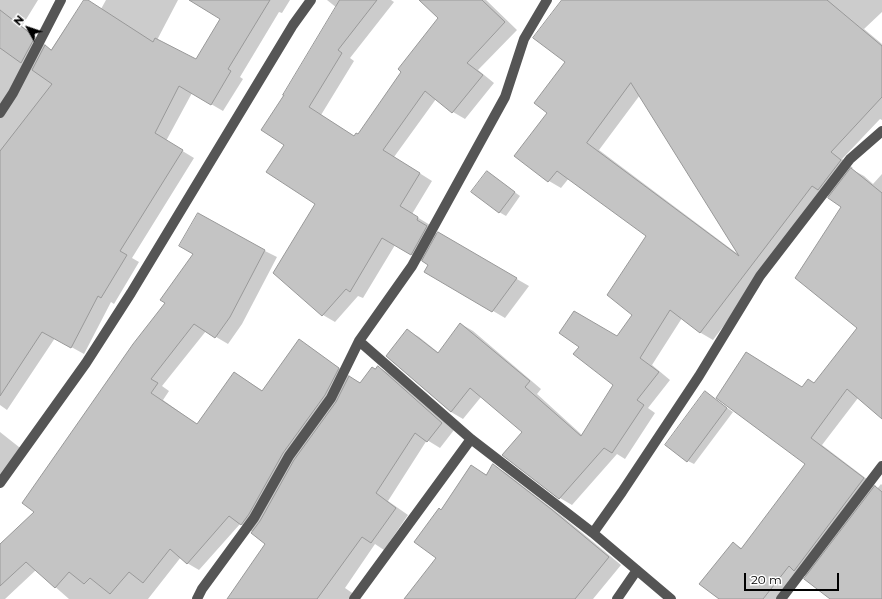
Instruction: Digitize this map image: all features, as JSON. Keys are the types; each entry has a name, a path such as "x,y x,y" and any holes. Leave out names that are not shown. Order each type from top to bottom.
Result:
{"street":[{"path":"0,114 13,93 61,0"},
{"path":"0,483 86,363 139,280 293,25 311,0"},
{"path":"197,599 202,589 254,518 289,456 331,398 359,341 412,266 505,97 524,39 547,0"},
{"path":"593,533 699,376 760,276 850,159 882,131"},
{"path":"359,341 471,439 593,533 671,599"},
{"path":"354,599 471,439"},
{"path":"781,599 882,466"},
{"path":"617,599 637,570"}],"building":[{"path":"84,0 88,0 153,42 155,38 196,59 220,19 189,0 270,0 228,69 231,71 211,105 179,86 155,133 183,150 120,251 127,255 101,298 98,296 71,348 42,332 0,396 0,151 52,84 32,70 45,45 51,50"},
{"path":"340,0 377,0 338,50 342,53 309,107 354,136 356,133 358,134 401,72 398,69 438,18 419,0 482,0 505,22 467,63 483,75 452,113 425,91 383,150 420,173 400,206 418,217 417,220 427,226 411,255 382,238 350,292 346,289 322,316 273,273 315,204 266,172 284,145 261,130 284,95"},
{"path":"562,0 827,0 882,46 882,97 831,152 841,160 818,190 812,186 700,333 670,310 640,358 659,372 637,400 644,405 612,453 604,448 559,499 502,455 522,432 470,388 451,412 386,356 407,329 438,353 460,323 530,381 525,387 581,436 613,385 573,354 579,347 559,333 574,311 617,336 632,315 607,295 646,236 557,171 548,182 514,156 547,113 534,103 565,62 533,38","holes":["631,83 739,256 587,143"]},
{"path":"0,10 35,37 21,63 0,48"},
{"path":"851,168 882,193 882,419 847,389 811,438 864,478 794,571 789,566 763,599 719,599 699,584 733,542 741,549 805,464 716,398 746,352 802,387 808,379 814,383 857,328 795,278 841,207 828,198"},
{"path":"487,171 515,192 499,213 471,192"},
{"path":"198,213 265,250 230,317 215,338 194,324 151,379 158,383 151,393 197,424 234,372 262,391 299,339 339,368 325,395 283,453 249,514 241,525 229,516 187,564 170,549 143,583 129,572 110,594 90,578 84,584 69,572 55,588 26,562 0,586 0,544 34,512 22,503 133,344 165,303 160,300 193,254 179,246"},
{"path":"438,232 517,278 492,312 424,272 428,265 422,261"},
{"path":"378,366 442,423 427,442 415,433 376,493 396,508 371,543 362,537 317,599 227,599 265,544 251,533 260,521 294,460 336,402 349,376 360,383 372,367 375,369"},
{"path":"705,391 727,408 687,462 665,445"},
{"path":"493,464 609,557 575,599 404,599 436,558 414,542 439,508 441,510 471,465 486,475"},
{"path":"875,486 882,492 882,599 830,599 804,579"}]}
